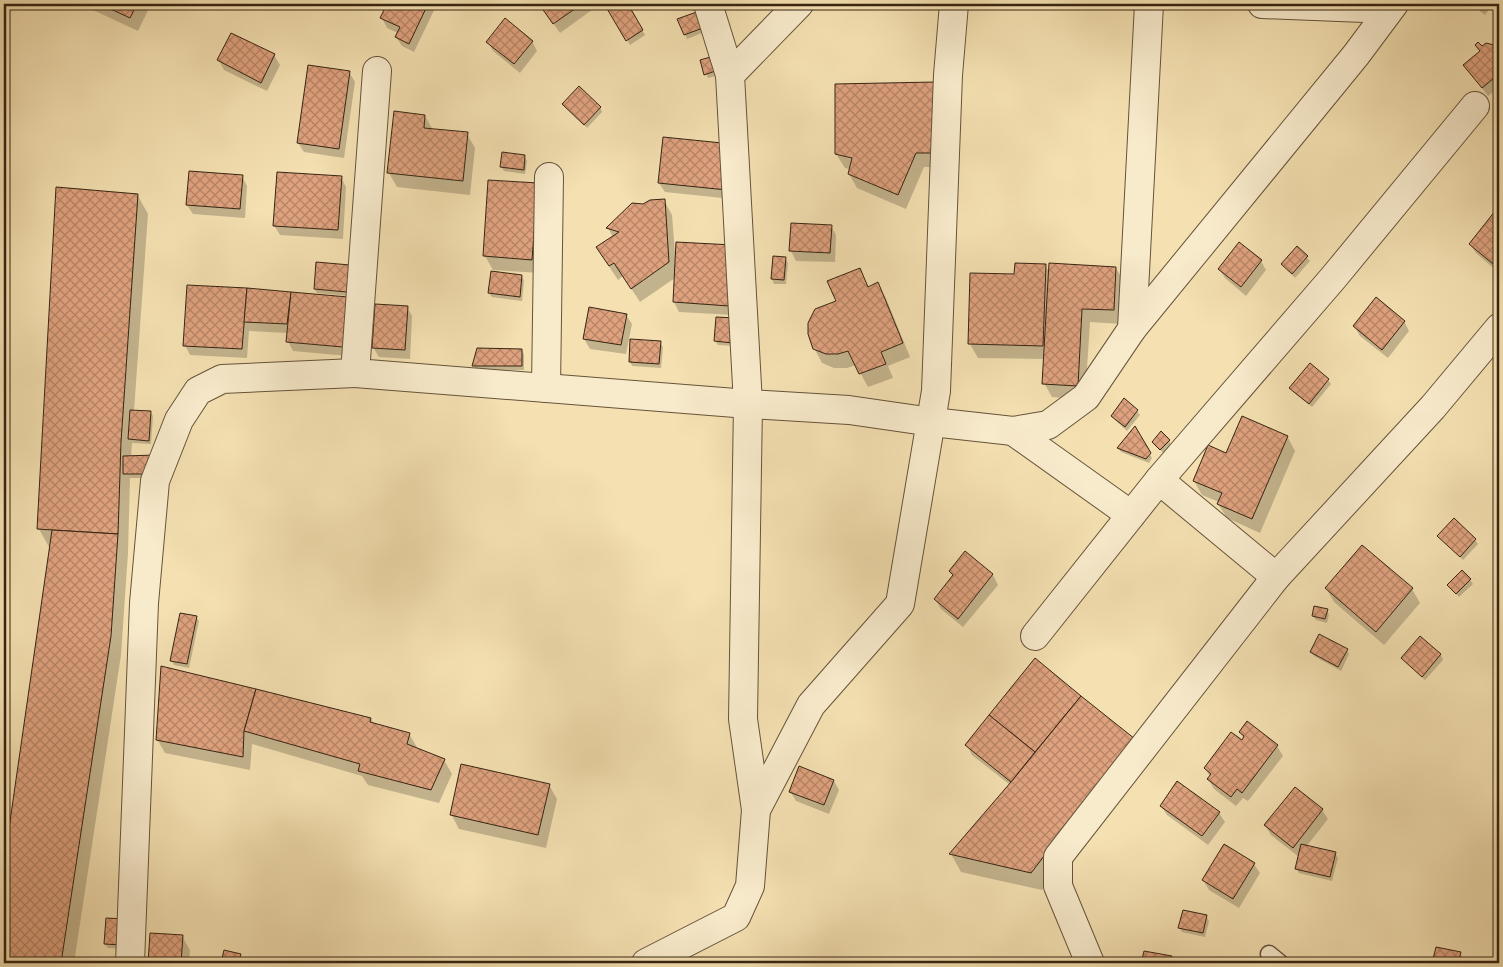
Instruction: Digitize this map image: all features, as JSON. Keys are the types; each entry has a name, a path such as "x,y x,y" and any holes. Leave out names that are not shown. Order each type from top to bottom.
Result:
{"street":[{"path":"646,963 736,917 750,886 756,810 743,719 748,404 730,75 708,4"},
{"path":"730,75 799,4"},
{"path":"756,810 812,705 900,604 936,391 948,75 954,4"},
{"path":"1132,329 1149,4"},
{"path":"1262,4 1392,6"},
{"path":"130,963 144,603 155,480 179,420 198,392 222,380 355,373 748,404 849,410 1014,431 1048,425 1086,397 1132,329 1356,55 1392,6"},
{"path":"355,373 377,71"},
{"path":"1034,636 1159,480 1334,277 1475,106"},
{"path":"546,388 549,177"},
{"path":"1090,963 1058,886 1058,857 1276,577 1433,407 1499,328"},
{"path":"1014,431 1131,516"},
{"path":"1159,480 1276,577"}],"building":[{"path":"100,4 137,4 130,18"},
{"path":"387,4 428,4 409,44 395,37 400,27 380,18"},
{"path":"539,4 582,4 553,24"},
{"path":"611,4 628,4 643,30 626,41 606,7"},
{"path":"705,9 711,25 684,35 677,19"},
{"path":"505,18 533,41 514,64 486,42"},
{"path":"231,33 275,54 261,83 217,60"},
{"path":"1478,42 1482,46 1486,43 1494,45 1499,52 1499,74 1482,88 1463,65 1480,51 1475,45"},
{"path":"714,56 718,70 704,75 700,60"},
{"path":"308,65 350,71 339,149 297,143"},
{"path":"935,82 936,153 916,153 898,195 848,174 852,158 835,154 835,84"},
{"path":"579,86 601,107 584,125 562,104"},
{"path":"394,111 425,115 424,128 468,132 463,181 387,173"},
{"path":"663,137 732,144 727,190 658,183"},
{"path":"502,152 525,155 524,170 500,167"},
{"path":"189,171 243,175 240,209 186,205"},
{"path":"277,172 342,176 338,230 273,226"},
{"path":"488,180 538,183 532,260 483,256"},
{"path":"56,187 138,194 121,442 118,534 37,529"},
{"path":"665,199 669,262 631,289 614,263 609,266 596,247 619,232 606,228 632,203 643,204 650,200"},
{"path":"1499,206 1499,269 1469,244"},
{"path":"791,223 832,225 830,253 789,251"},
{"path":"676,242 733,245 729,306 673,302"},
{"path":"1239,242 1262,260 1241,287 1218,269"},
{"path":"1297,246 1308,256 1292,274 1281,264"},
{"path":"773,256 786,257 784,280 771,279"},
{"path":"316,262 350,265 347,292 314,289"},
{"path":"1015,263 1046,264 1043,346 968,344 970,273 1014,274"},
{"path":"1049,263 1116,267 1114,310 1082,309 1078,386 1042,384"},
{"path":"860,268 868,287 878,282 903,343 881,352 886,364 859,374 848,351 838,354 826,354 813,349 808,334 808,323 815,309 836,301 827,281"},
{"path":"491,271 522,275 520,297 488,293"},
{"path":"187,285 247,288 242,349 183,346"},
{"path":"247,288 291,292 287,324 244,322"},
{"path":"291,292 348,297 343,347 286,342"},
{"path":"1376,297 1405,321 1382,350 1353,326"},
{"path":"375,304 408,306 405,350 372,348"},
{"path":"589,307 627,314 621,345 583,339"},
{"path":"716,317 735,318 733,343 714,341"},
{"path":"630,339 661,341 659,364 629,362"},
{"path":"477,348 522,349 522,366 472,366"},
{"path":"1310,363 1329,379 1309,404 1289,388"},
{"path":"1124,398 1138,410 1125,427 1111,416"},
{"path":"130,410 151,411 149,441 128,439"},
{"path":"1242,416 1288,436 1252,519 1217,504 1222,493 1193,481 1208,445 1226,453"},
{"path":"1135,426 1151,453 1146,459 1117,448"},
{"path":"1161,431 1170,440 1160,450 1152,442"},
{"path":"156,455 156,474 123,474 123,456"},
{"path":"1454,518 1476,539 1460,557 1437,536"},
{"path":"52,530 118,534 111,636 61,963 4,963 4,863"},
{"path":"1362,545 1413,588 1376,632 1325,588"},
{"path":"965,551 993,574 958,619 934,599 953,575 949,571"},
{"path":"1462,570 1471,579 1456,594 1447,585"},
{"path":"1314,606 1328,609 1325,619 1312,616"},
{"path":"180,613 197,616 187,664 170,661"},
{"path":"1319,634 1348,649 1338,667 1310,652"},
{"path":"1420,636 1441,654 1422,677 1401,658"},
{"path":"1035,658 1081,696 1035,752 989,715"},
{"path":"161,666 256,689 244,731 243,757 156,740"},
{"path":"256,689 371,718 370,722 410,733 407,744 445,759 431,790 358,771 360,764 244,731"},
{"path":"1081,696 1135,739 1031,873 949,854 1011,782"},
{"path":"989,715 1035,752 1011,782 965,745"},
{"path":"1247,721 1278,745 1242,793 1237,789 1231,797 1207,779 1211,774 1204,768 1231,732 1242,740 1244,736 1239,732"},
{"path":"461,764 550,784 538,835 450,815"},
{"path":"799,766 834,780 824,805 789,792"},
{"path":"1177,781 1220,812 1202,836 1160,806"},
{"path":"1295,787 1323,809 1293,848 1264,825"},
{"path":"1224,844 1255,863 1233,899 1202,880"},
{"path":"1301,844 1336,852 1330,877 1295,869"},
{"path":"1183,910 1207,915 1203,933 1178,928"},
{"path":"106,918 125,919 123,945 104,944"},
{"path":"150,933 183,935 181,963 148,963"},
{"path":"1436,947 1461,952 1458,963 1432,963"},
{"path":"224,950 241,954 238,963 221,963"},
{"path":"1144,951 1172,956 1170,963 1141,963"}]}
